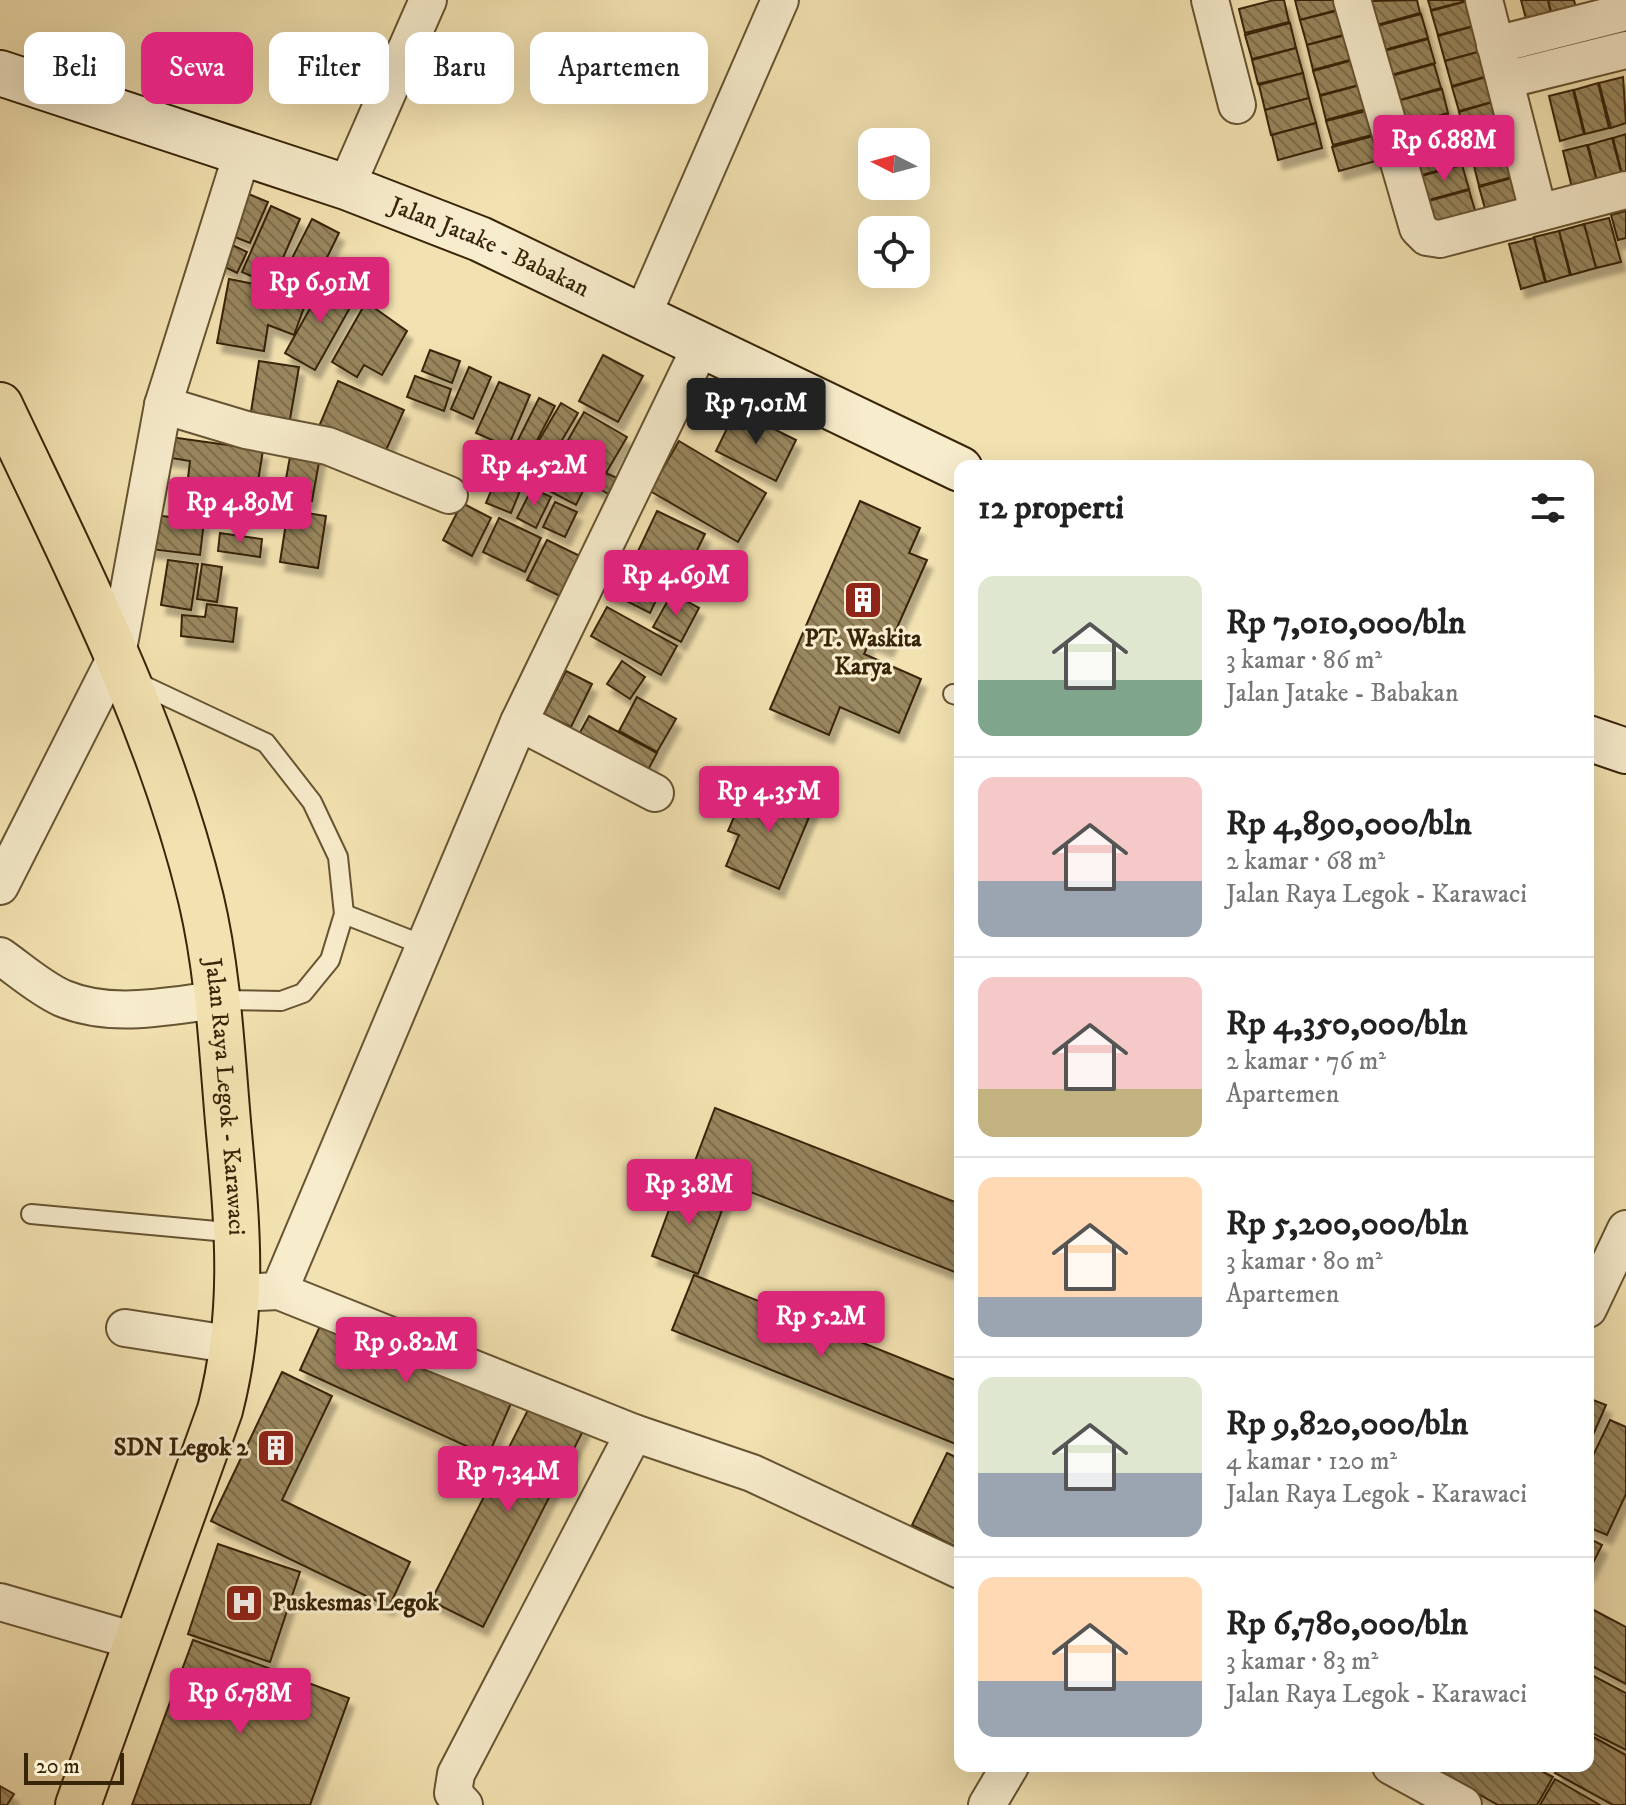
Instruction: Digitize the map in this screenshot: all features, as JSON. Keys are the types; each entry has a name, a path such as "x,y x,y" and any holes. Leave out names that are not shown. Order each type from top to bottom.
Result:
{"main road":[{"name":"Jalan Jatake - Babakan","path":"0,73 243,151 480,239 643,314 954,466"},
{"name":"Jalan Raya Legok - Karawaci","path":"0,405 123,667 164,774 201,900 217,1000 238,1233 259,1292 235,1345 220,1410 78,1805"},
{"path":"1594,740 1626,751"}],"street":[{"path":"346,187 428,0"},
{"path":"643,314 780,0"},
{"path":"1210,0 1237,105"},
{"path":"1352,0 1418,228 1427,237 1440,239 1626,190"},
{"path":"1484,0 1538,211"},
{"path":"1495,45 1626,12"},
{"path":"1505,80 1626,50"},
{"path":"3,872 123,667 163,405 243,151"},
{"path":"702,344 519,722 423,945 259,1292 634,1433 752,1473 954,1567"},
{"path":"163,405 246,430 328,446 449,495"},
{"path":"519,722 655,793"},
{"path":"0,956 62,998 94,1008 118,1011 217,1000"},
{"path":"1594,1296 1626,1229"},
{"path":"125,1328 235,1345"},
{"path":"464,1805 453,1793 456,1774 634,1433"},
{"path":"0,1602 135,1641"},
{"path":"987,1805 1006,1772"},
{"path":"1402,1772 1463,1805"}],"lane":[{"path":"123,667 266,743 312,802 338,857 344,914 330,960 303,993 281,1001 217,1000"},
{"path":"344,914 423,945"},
{"path":"31,1214 238,1233"}],"building":[{"path":"1284,0 1289,22 1245,33 1239,9"},
{"path":"1295,0 1342,0 1344,8 1300,20"},
{"path":"1417,0 1420,13 1377,25 1370,1"},
{"path":"1428,0 1470,0 1431,10"},
{"path":"1471,0 1482,24 1438,35 1431,11"},
{"path":"1521,0 1548,0 1552,19 1528,26"},
{"path":"1548,0 1574,0 1577,12 1553,19"},
{"path":"1344,9 1350,33 1307,45 1300,20"},
{"path":"1421,14 1428,38 1384,50 1377,26"},
{"path":"1290,23 1296,48 1252,59 1245,35"},
{"path":"1482,24 1489,49 1445,61 1438,36"},
{"path":"1350,34 1357,58 1313,70 1307,45"},
{"path":"1428,39 1435,63 1391,75 1384,51"},
{"path":"1296,48 1303,73 1258,84 1252,60"},
{"path":"1489,49 1495,74 1452,86 1445,61"},
{"path":"1357,59 1363,84 1320,95 1313,71"},
{"path":"1434,64 1441,88 1397,101 1391,76"},
{"path":"1303,73 1309,98 1265,110 1259,85"},
{"path":"1496,74 1503,99 1459,111 1452,87"},
{"path":"1623,77 1626,123 1611,128 1599,83"},
{"path":"1598,83 1609,128 1585,134 1574,90"},
{"path":"1364,84 1370,108 1326,120 1320,96"},
{"path":"1442,89 1448,113 1404,126 1397,101"},
{"path":"1573,90 1584,134 1560,141 1549,96"},
{"path":"1309,98 1316,123 1271,135 1265,110"},
{"path":"1503,99 1509,124 1466,136 1459,112"},
{"path":"1370,110 1376,134 1333,145 1326,121"},
{"path":"1448,115 1455,139 1411,151 1405,126"},
{"path":"1316,123 1322,148 1278,160 1272,135"},
{"path":"1510,125 1516,149 1472,161 1465,137"},
{"path":"1626,134 1626,182 1624,182 1613,138"},
{"path":"1377,135 1383,159 1339,171 1332,147"},
{"path":"1612,138 1624,183 1599,189 1588,145"},
{"path":"1455,140 1462,164 1418,176 1411,152"},
{"path":"1587,145 1599,189 1574,196 1563,151"},
{"path":"1517,150 1523,174 1479,186 1473,162"},
{"path":"1462,165 1469,189 1425,201 1418,177"},
{"path":"1523,175 1530,199 1486,212 1479,187"},
{"path":"1469,190 1476,214 1432,227 1425,202"},
{"path":"246,193 268,202 250,243 227,234"},
{"path":"271,206 300,219 271,285 242,272"},
{"path":"1626,211 1626,238 1618,240 1611,215"},
{"path":"1609,218 1621,262 1596,268 1584,224"},
{"path":"312,219 339,233 311,290 283,276"},
{"path":"1584,224 1596,268 1571,275 1559,231"},
{"path":"1559,231 1570,275 1546,282 1534,237"},
{"path":"1534,238 1545,282 1521,289 1509,244"},
{"path":"228,243 247,252 237,273 217,263"},
{"path":"229,279 275,288 280,283 309,294 294,335 268,325 264,351 217,343"},
{"path":"326,280 356,297 315,370 285,353"},
{"path":"366,302 407,331 382,375 364,365 357,377 332,362"},
{"path":"430,350 460,361 452,383 422,371"},
{"path":"603,355 643,376 618,422 579,401"},
{"path":"259,361 299,367 289,425 250,418"},
{"path":"469,367 491,377 473,419 451,409"},
{"path":"415,376 451,389 444,411 407,397"},
{"path":"338,381 404,410 383,457 318,429"},
{"path":"499,382 530,395 508,447 476,433"},
{"path":"539,398 555,406 532,450 517,442"},
{"path":"561,403 578,413 555,452 538,442"},
{"path":"736,410 796,440 776,481 716,451"},
{"path":"584,412 627,437 606,473 619,479 610,495 555,463"},
{"path":"163,436 263,450 254,507 220,502 223,484 188,478 190,461 159,456"},
{"path":"679,441 766,493 738,542 650,491"},
{"path":"292,446 321,451 312,501 283,495"},
{"path":"507,453 531,464 511,513 486,503"},
{"path":"551,469 585,487 576,505 542,487"},
{"path":"532,488 551,497 536,528 517,518"},
{"name":"PT. Waskita Karya","path":"860,501 920,528 909,553 927,560 888,648 870,641 864,654 921,679 899,733 840,707 829,735 770,709"},
{"path":"555,502 577,512 565,537 543,527"},
{"path":"462,503 491,518 472,556 443,540"},
{"path":"288,510 326,516 318,568 280,562"},
{"path":"657,511 705,534 678,589 631,566"},
{"path":"154,515 204,521 200,555 150,549"},
{"path":"499,518 541,538 525,572 483,552"},
{"path":"220,533 262,539 260,557 218,551"},
{"path":"547,540 586,559 566,599 527,580"},
{"path":"168,560 198,564 191,610 161,605"},
{"path":"202,564 222,567 217,602 197,599"},
{"path":"618,568 661,590 650,613 607,591"},
{"path":"672,593 699,608 681,642 653,627"},
{"path":"207,604 237,608 233,642 181,636 182,615 205,617"},
{"path":"607,607 677,646 661,675 591,636"},
{"path":"622,661 645,677 630,699 607,684"},
{"path":"566,671 592,684 571,727 544,714"},
{"path":"637,697 676,719 657,752 619,731"},
{"path":"589,716 657,753 640,785 572,747"},
{"path":"762,780 815,803 779,889 726,866 739,835 728,831 736,812 746,816"},
{"path":"715,1108 954,1202 954,1272 692,1169"},
{"path":"680,1180 727,1197 698,1274 652,1256"},
{"path":"694,1275 954,1380 954,1443 672,1330"},
{"path":"325,1315 512,1401 488,1456 300,1370"},
{"name":"SDN Legok 2","path":"282,1372 332,1396 282,1500 410,1562 389,1607 211,1521"},
{"path":"533,1400 585,1427 483,1627 431,1601"},
{"path":"1594,1400 1606,1405 1594,1433"},
{"path":"1610,1420 1626,1427 1626,1494 1607,1535 1594,1530 1594,1453"},
{"path":"947,1453 954,1456 954,1546 912,1525"},
{"path":"1594,1541 1602,1545 1594,1561"},
{"name":"Puskesmas Legok","path":"218,1544 300,1572 270,1662 188,1634"},
{"path":"1594,1610 1626,1627 1626,1684 1594,1667"},
{"path":"193,1640 349,1698 310,1805 132,1805"},
{"path":"1594,1676 1626,1693 1626,1750 1594,1734"},
{"path":"1594,1737 1626,1755 1626,1805 1613,1805 1555,1773 1594,1772"},
{"path":"1440,1772 1543,1772 1553,1777 1537,1805 1498,1805"},
{"path":"1555,1779 1600,1805 1540,1805"},
{"path":"0,1786 14,1794 7,1805 0,1805"}],"place":[{"name":"PT. Waskita Karya","path":"863,600"},
{"name":"SDN Legok 2","path":"276,1448"},
{"name":"Puskesmas Legok","path":"244,1603"}]}
